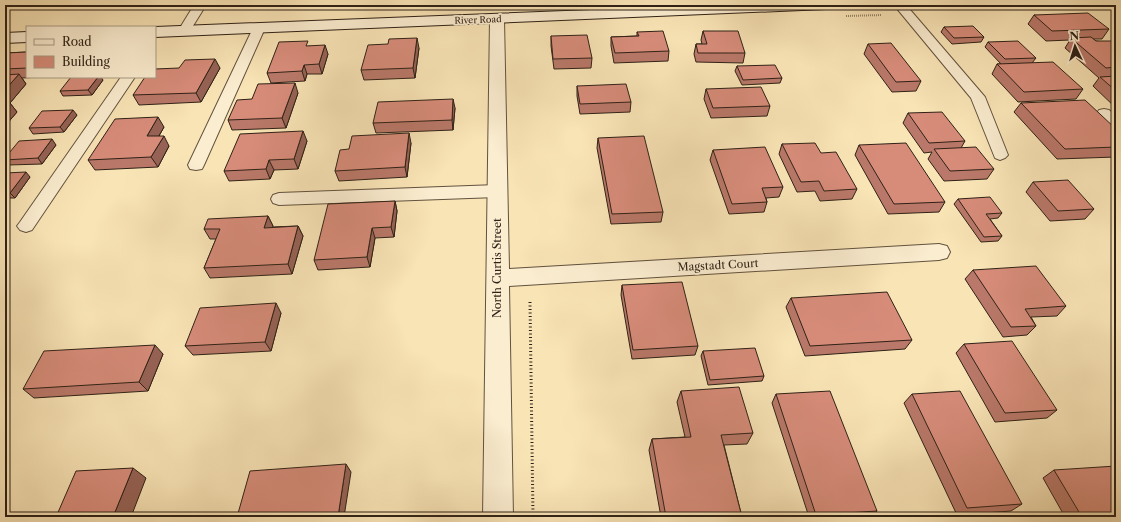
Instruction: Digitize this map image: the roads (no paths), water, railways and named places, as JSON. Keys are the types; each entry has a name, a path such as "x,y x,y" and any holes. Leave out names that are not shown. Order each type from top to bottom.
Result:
{"street":[{"name":"River Road","path":"156,34 184,31 497,19 666,8 826,5"},
{"name":"North Curtis Street","path":"497,19 498,517"},
{"path":"5,38 26,37"},
{"name":"Magstadt Court","path":"498,278 939,252"}],"lane":[{"path":"184,31 200,5"},
{"path":"900,5 978,96 1000,155"},
{"path":"196,165 259,28"},
{"path":"26,226 127,78"},
{"path":"1104,113 1116,124"},
{"path":"279,199 497,191"}]}
